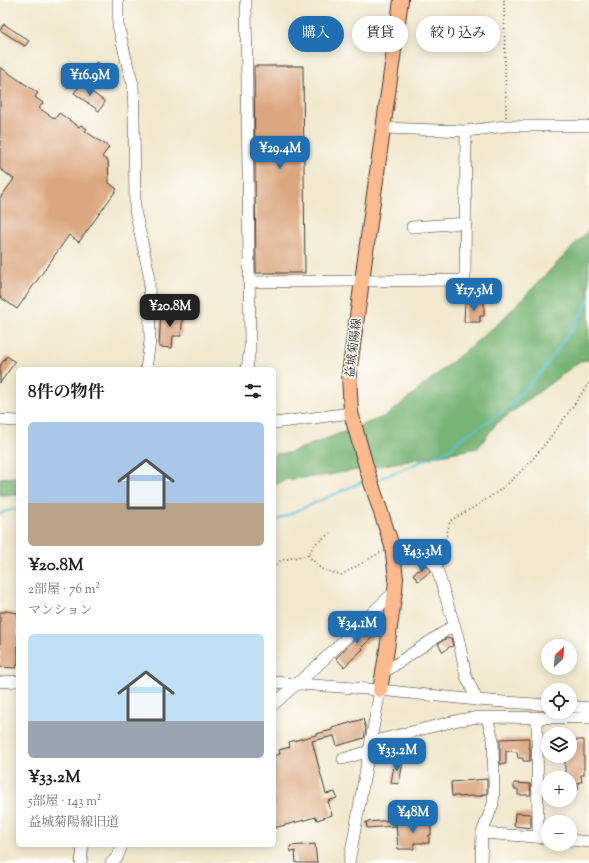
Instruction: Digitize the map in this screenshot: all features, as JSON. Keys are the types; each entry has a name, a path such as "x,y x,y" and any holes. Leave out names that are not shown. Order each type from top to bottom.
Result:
{"main road":[{"name":"益城菊陽線","path":"380,690 396,578 392,546 350,413 349,374 401,0"}],"street":[{"path":"118,0 118,25 133,84 135,210 149,274 150,341 146,367"},
{"path":"246,0 250,348 247,367"},
{"path":"384,128 466,131 506,126 589,126"},
{"path":"249,282 465,280 466,131"},
{"path":"412,226 466,223"},
{"path":"276,423 350,413"},
{"path":"0,420 16,422"},
{"path":"427,556 436,566 458,637 466,676 476,700"},
{"path":"276,702 316,667 395,591"},
{"path":"383,673 454,625"},
{"path":"0,682 16,681"},
{"path":"276,682 541,704"},
{"path":"349,863 380,690"},
{"path":"514,718 516,702"},
{"path":"577,707 589,708"},
{"path":"343,759 370,747 459,720 479,717 589,718"},
{"path":"481,863 482,833 493,804 494,789 493,739 487,718"},
{"path":"537,718 542,815"},
{"path":"482,833 541,837"},
{"path":"577,841 589,842"},
{"path":"81,863 83,847"},
{"path":"111,863 118,856 121,847"}],"path":[{"path":"504,0 506,126"},
{"path":"445,564 443,550 450,521 488,499 513,479 558,428 589,383"},
{"path":"276,565 281,560 308,555 315,544 330,533"},
{"path":"308,555 322,569 341,575 392,546"}],"green space":[{"path":"589,230 589,360 580,361 496,424 478,448 329,475 284,480 276,485 276,454 289,453 388,415 499,323"},
{"path":"16,477 16,495 0,495 0,478"}],"building":[{"path":"4,24 29,41 25,46 0,30"},
{"path":"96,62 118,76 114,82 93,68"},
{"path":"254,66 303,66 305,273 256,273"},
{"path":"0,67 38,93 35,97 43,103 39,108 55,119 59,113 79,127 81,125 87,129 85,131 109,147 102,157 108,161 109,183 117,189 79,242 69,235 17,309 0,297 0,198 14,179 0,169"},
{"path":"81,84 105,102 99,111 74,93"},
{"path":"465,302 484,302 484,316 480,316 480,322 464,322"},
{"path":"161,311 183,312 181,336 173,336 172,348 159,347"},
{"path":"7,356 15,362 0,383 0,366"},
{"path":"426,565 430,572 418,581 413,574"},
{"path":"0,612 16,613 16,668 0,667"},
{"path":"374,621 376,623 373,626 378,632 344,667 336,658"},
{"path":"451,638 453,646 449,647 443,652 438,644 445,639"},
{"path":"363,719 366,729 364,738 337,746 334,736 312,741 326,794 335,792 337,798 328,801 332,815 317,820 316,817 276,827 276,755 280,754 279,750 290,747 289,742 332,730 332,728"},
{"path":"529,738 530,761 523,761 523,758 518,758 517,752 506,751 506,764 500,764 500,739"},
{"path":"577,740 584,740 584,775 581,775 582,782 578,782 578,790 577,771 565,771 565,763 577,763"},
{"path":"395,760 403,761 399,784 391,783"},
{"path":"487,779 487,794 482,794 482,796 452,796 451,782"},
{"path":"514,783 530,784 531,795 518,795 518,789 514,789"},
{"path":"515,813 531,814 531,828 514,826"},
{"path":"395,820 395,826 367,828 366,822"},
{"path":"431,822 431,835 429,835 429,843 414,843 414,849 398,849 396,823"},
{"path":"315,844 317,863 296,863 295,851 291,852 290,846"}],"waterway":[{"path":"381,478 447,451 460,439 495,417 514,402 542,371 575,325 589,300"},
{"path":"276,520 364,481"},
{"path":"0,514 9,510 16,510"}]}
